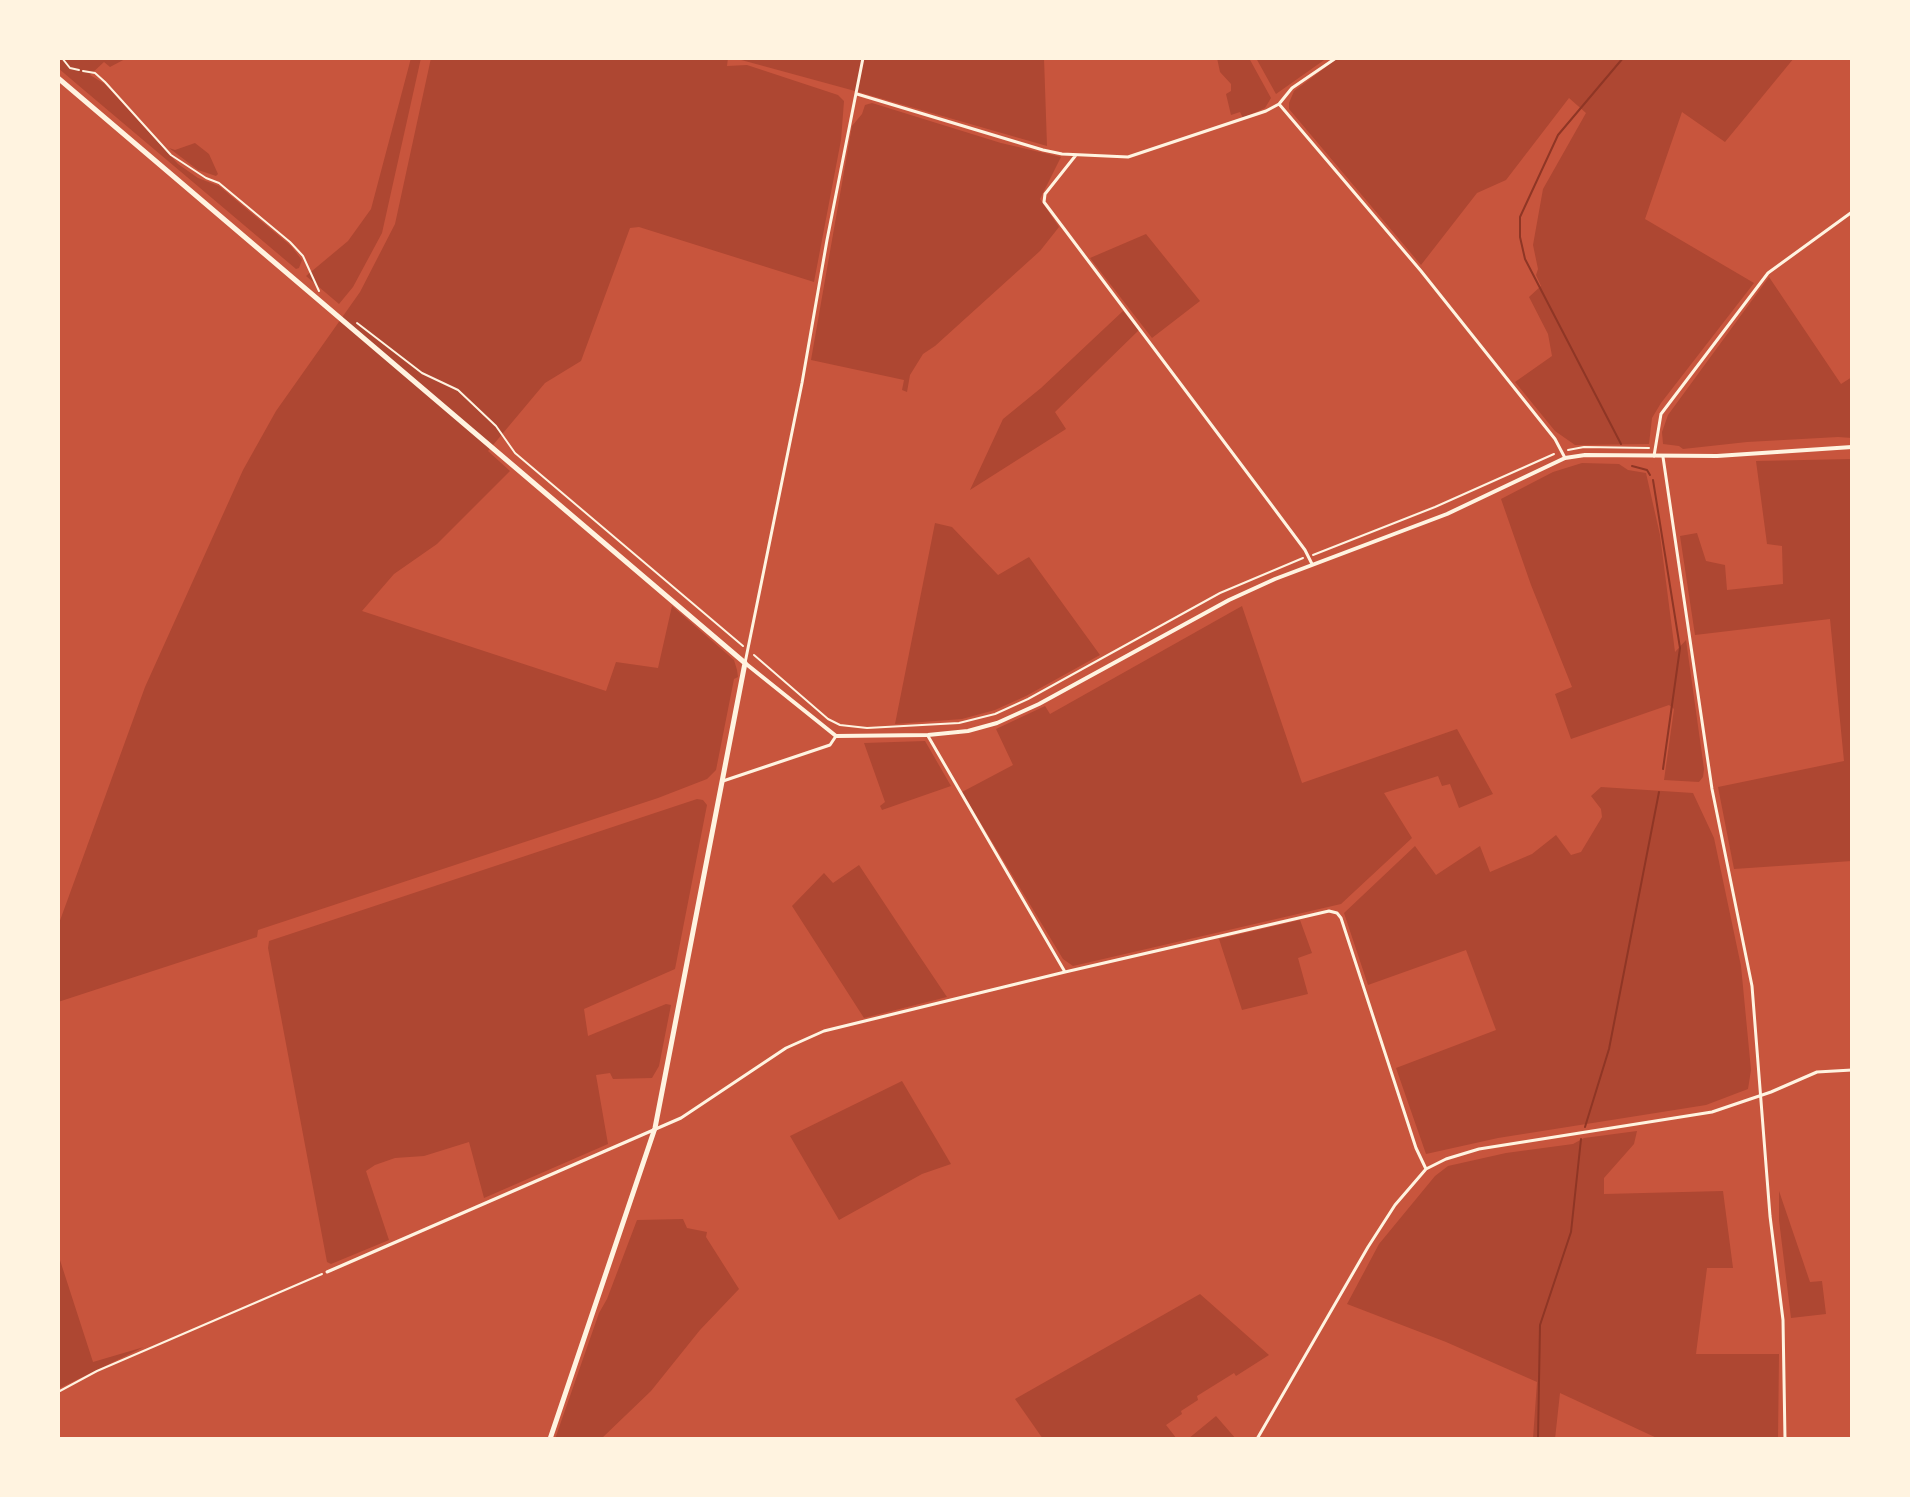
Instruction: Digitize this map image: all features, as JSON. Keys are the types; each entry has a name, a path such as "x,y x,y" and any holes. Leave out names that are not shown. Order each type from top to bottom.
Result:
{"main road":[{"path":"58,78 356,327 745,663 655,1128 550,1439"}],"street":[{"path":"863,58 745,663 836,736 928,735 982,727 1039,704 1229,600 1447,514 1565,458 1585,455 1663,457 1852,447"},
{"path":"857,94 1043,150 1114,157 1141,154 1232,124 1279,104 1292,88 1336,58"},
{"path":"1279,104 1421,271 1555,439 1565,458"},
{"path":"1076,155 1045,194 1044,202 1312,565"},
{"path":"1654,456 1661,414 1768,273 1852,212"},
{"path":"1663,457 1710,775 1752,986 1770,1216 1783,1320 1785,1439"},
{"path":"928,735 1065,972"},
{"path":"723,781 830,745 836,736"},
{"path":"327,1272 695,1111 786,1048 824,1031 1329,911 1337,913 1398,1086 1416,1148 1426,1169"},
{"path":"1257,1439 1368,1247 1395,1205 1426,1169 1479,1149 1712,1112 1817,1072 1852,1070"}],"lane":[{"path":"62,58 70,68 79,70"}],"path":[{"path":"79,70 95,73 171,155 219,183 290,242 303,256 323,299"},
{"path":"356,327 422,373 458,390 496,426 515,453 828,719 840,725 867,728 959,723 995,714 1028,699 1220,593 1450,501 1561,451 1584,447 1655,448"},
{"path":"58,1392 97,1371 327,1272"}],"shaded area":[{"path":"58,58 127,58 110,67 104,62 90,75 105,84 178,164 198,178 219,186 291,246 302,260 299,268 296,269 58,68"},
{"path":"411,58 421,58 382,233 353,287 339,304 306,276 348,241 371,209"},
{"path":"431,58 728,58 727,66 747,65 838,95 844,101 841,140 814,282 639,227 630,228 581,361 545,383 488,451 510,471 437,544 394,574 362,611 606,691 616,662 658,668 672,606 734,660 737,670 738,677 734,679 716,770 707,779 658,798 258,930 257,937 58,1002 58,926 145,687 243,470 276,411 360,292 395,224"},
{"path":"734,58 1044,58 1047,146 855,91"},
{"path":"1217,58 1249,58 1271,98 1265,108 1243,118 1240,112 1231,115 1226,94 1231,91 1231,84 1220,72"},
{"path":"1256,58 1327,58 1276,94"},
{"path":"1338,58 1794,58 1725,142 1682,112 1645,219 1754,283 1661,403 1652,418 1649,444 1575,445 1555,431 1515,382 1552,356 1548,334 1529,297 1541,286 1536,275 1538,269 1533,245 1543,189 1586,113 1569,98 1506,180 1477,193 1421,265 1289,109 1294,91"},
{"path":"872,103 1001,143 1061,157 1040,199 1059,227 1040,251 923,354 910,375 907,392 902,390 904,380 811,360 852,126 865,105"},
{"path":"195,143 209,154 218,174 216,176 198,170 169,148 175,150"},
{"path":"1146,234 1200,301 1152,338 1090,258"},
{"path":"1769,277 1841,384 1852,377 1852,438 1747,442 1683,449 1663,444 1662,432 1668,415"},
{"path":"1123,311 1139,330 1055,412 1066,429 970,490 1003,419"},
{"path":"1852,459 1852,861 1734,869 1718,787 1844,761 1830,619 1695,635 1680,536 1697,533 1706,561 1725,565 1727,590 1783,584 1782,546 1767,544 1756,461"},
{"path":"1582,463 1619,464 1628,470 1646,473 1660,535 1675,652 1686,640 1704,769 1699,782 1664,780 1674,709 1669,705 1571,739 1555,694 1572,687 1501,499 1553,472"},
{"path":"935,523 952,527 998,575 1029,557 1100,655 995,710 962,719 895,724"},
{"path":"1242,606 1302,783 1457,729 1493,794 1459,808 1450,784 1442,786 1438,776 1384,793 1412,838 1341,904 1073,966 1063,959 962,792 1013,765 996,729 1045,706 1050,714"},
{"path":"925,741 951,786 882,810 880,806 885,802 864,743"},
{"path":"1601,787 1693,793 1714,838 1741,966 1751,1070 1748,1089 1706,1105 1498,1138 1426,1154 1396,1068 1496,1030 1466,950 1368,985 1344,913 1415,846 1436,875 1480,846 1490,872 1532,854 1556,835 1571,855 1581,852 1602,817 1601,809 1591,796"},
{"path":"697,799 707,805 675,969 584,1009 588,1036 666,1004 671,1005 659,1066 652,1078 613,1079 610,1073 596,1075 608,1144 484,1198 469,1142 424,1156 395,1158 375,1165 366,1171 389,1240 331,1264 327,1262 269,941"},
{"path":"859,865 947,997 864,1018 792,906 824,873 833,883"},
{"path":"1300,920 1312,953 1298,958 1308,994 1242,1010 1219,939"},
{"path":"902,1081 951,1164 922,1174 839,1220 790,1136"},
{"path":"1637,1131 1634,1144 1604,1178 1604,1194 1723,1191 1733,1268 1707,1268 1696,1354 1779,1354 1778,1439 1659,1439 1560,1393 1555,1439 1533,1439 1537,1382 1446,1342 1347,1304 1379,1244 1435,1176 1448,1166 1506,1153 1573,1144 1584,1138"},
{"path":"1779,1191 1810,1282 1822,1281 1826,1314 1791,1318 1779,1220"},
{"path":"683,1219 687,1228 707,1232 706,1237 739,1289 700,1330 651,1391 601,1439 555,1439 599,1313 637,1220"},
{"path":"58,1254 93,1362 144,1347 58,1389"},
{"path":"1200,1294 1269,1355 1197,1396 1198,1400 1166,1425 1177,1439 1043,1439 1015,1399"},
{"path":"1216,1416 1236,1439 1188,1439"}],"waterway":[{"path":"1621,444 1525,259 1520,217 1558,135 1623,58"},
{"path":"1632,466 1647,470 1650,475"},
{"path":"1653,480 1680,648 1663,769"},
{"path":"1585,1127 1609,1049 1659,792"},
{"path":"1538,1439 1540,1325 1571,1232 1581,1139"}]}
